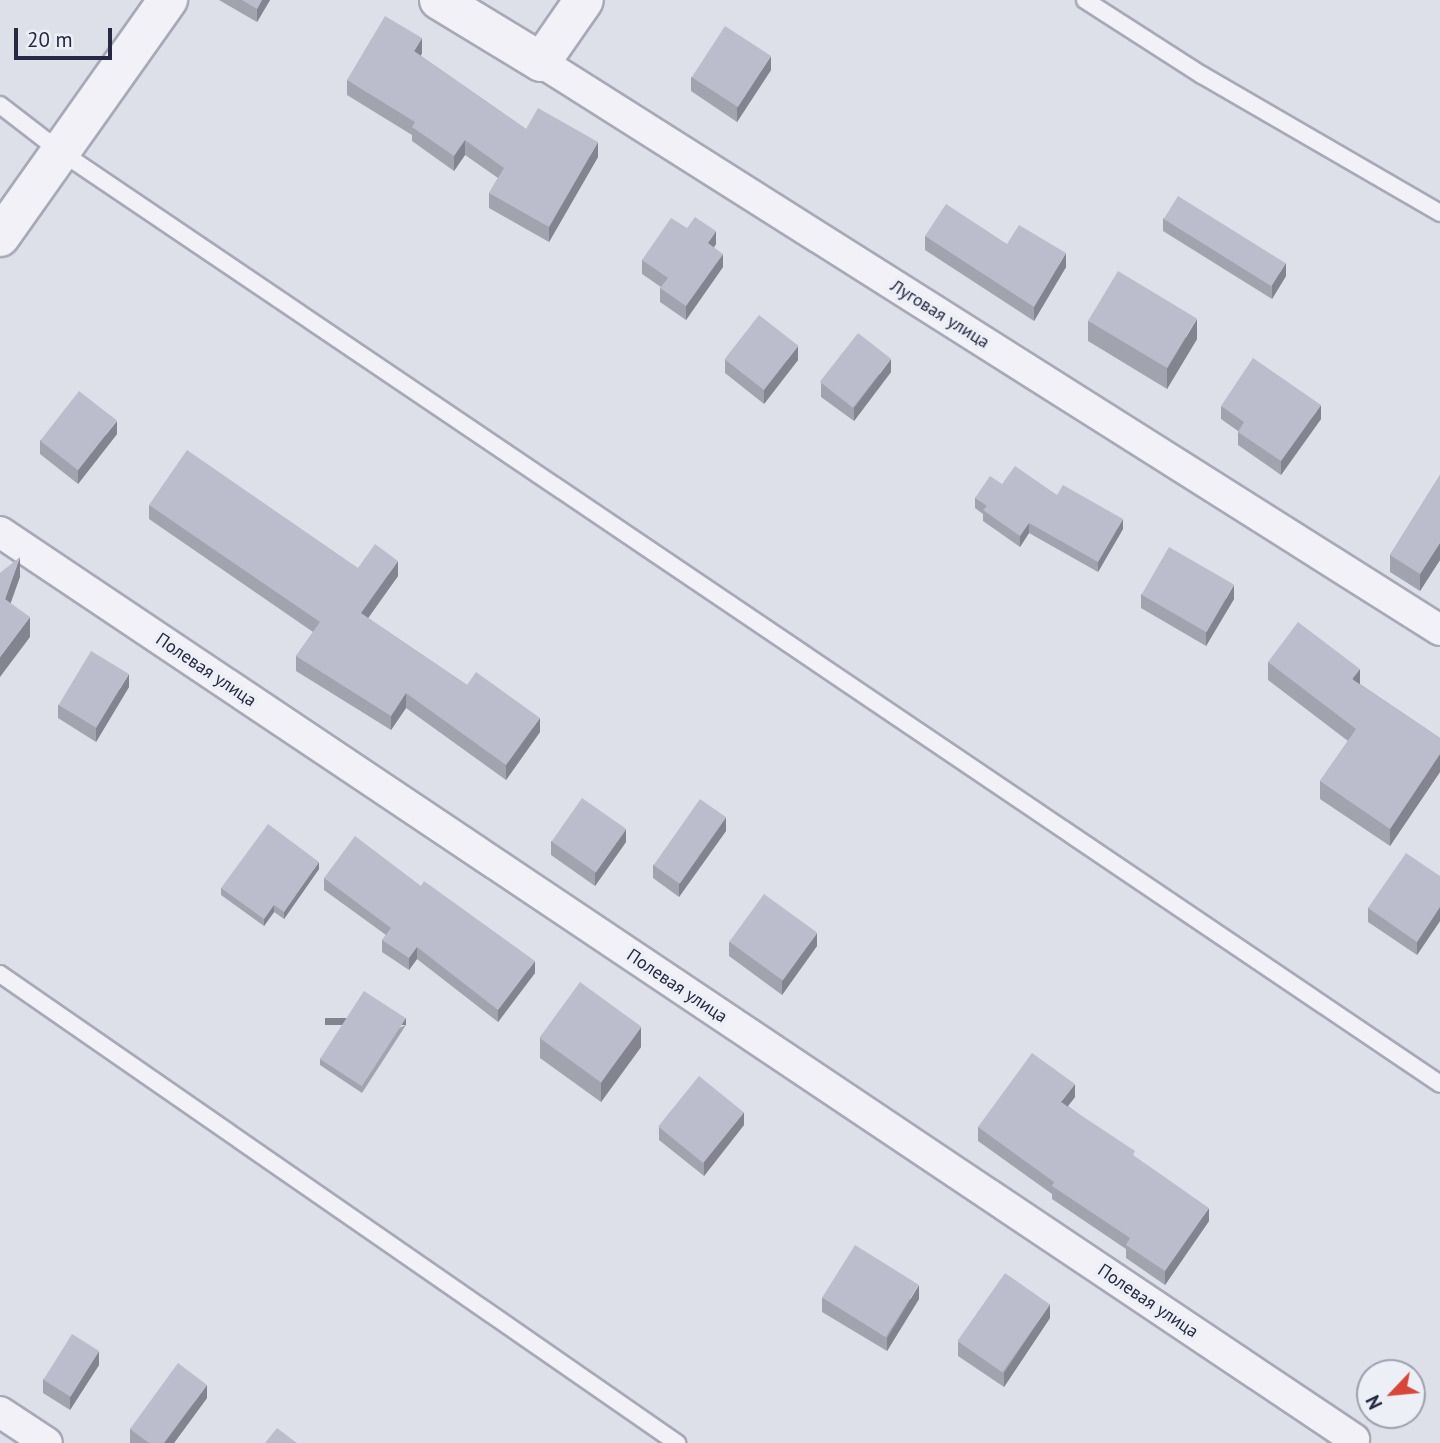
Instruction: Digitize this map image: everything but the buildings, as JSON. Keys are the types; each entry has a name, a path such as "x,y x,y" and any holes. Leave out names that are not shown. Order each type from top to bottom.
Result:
{"street":[{"path":"0,237 169,0"},
{"name":"Луговая улица","path":"439,0 1440,630"},
{"path":"541,62 584,0"},
{"name":"Полевая улица","path":"0,532 1354,1439"},
{"path":"0,1412 47,1443"}],"lane":[{"path":"1085,0 1202,75 1440,212"},
{"path":"0,106 61,152 1440,1084"},
{"path":"0,974 677,1443"}]}
